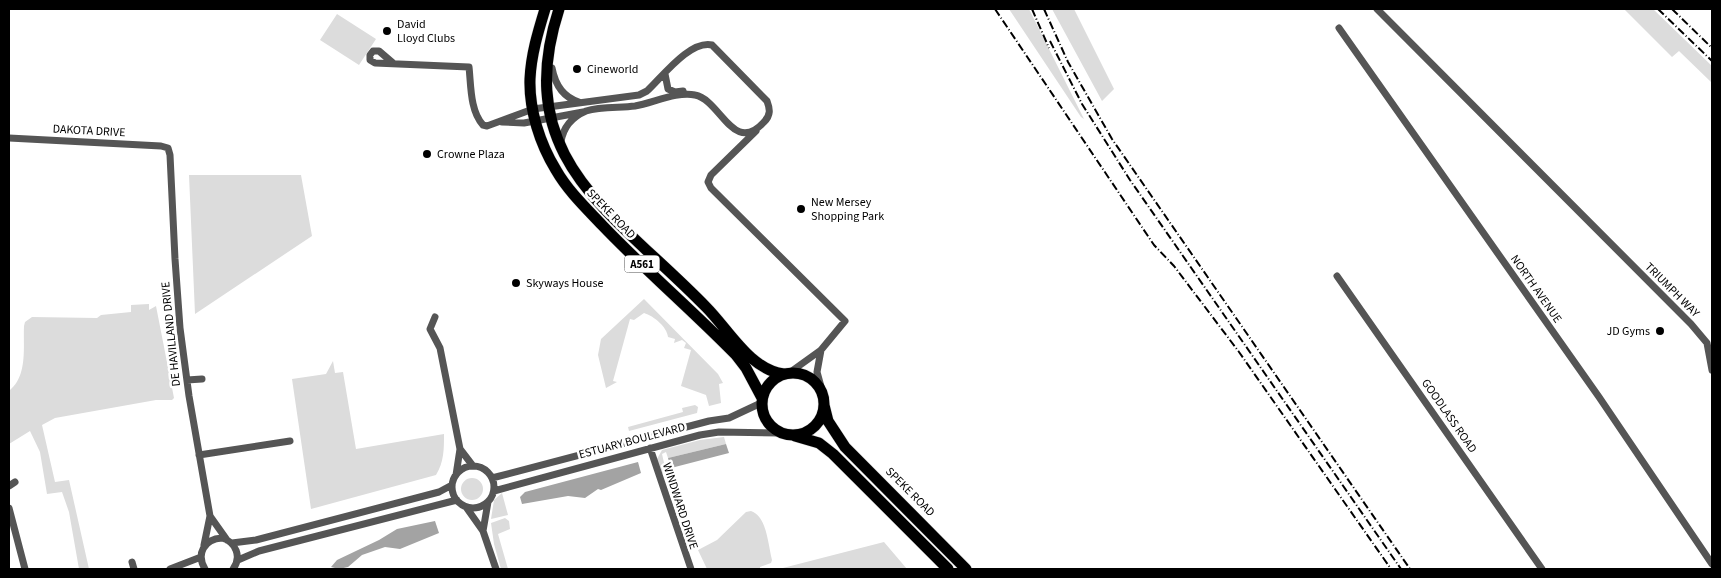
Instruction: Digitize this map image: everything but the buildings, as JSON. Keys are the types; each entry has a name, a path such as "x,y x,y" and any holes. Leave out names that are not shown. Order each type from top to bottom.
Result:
{"highway":[{"name":"SPEKE ROAD","path":"545,9 535,43 530,80 533,109 539,134 556,170 573,195 736,355 746,368 762,401"},
{"name":"SPEKE ROAD","path":"559,9 551,33 545,71 549,112 560,145 578,178 596,201 705,306 751,356 768,370 786,373"},
{"path":"762,401 770,383 786,373"},
{"name":"A561","path":"786,373 800,373 809,377 824,400"},
{"name":"SPEKE ROAD","path":"824,400 828,421 845,447 966,569"},
{"path":"795,436 812,429 823,414 824,400"},
{"name":"A561","path":"762,401 766,421 779,433"},
{"path":"779,433 819,443 833,454 948,569"}],"street":[{"name":"TRIUMPH WAY","path":"1377,9 1691,324 1707,343 1712,370"},
{"name":"NORTH AVENUE","path":"1339,28 1599,397 1712,564"},
{"path":"499,122 524,123 536,121 549,112 582,102 639,95 665,74 692,48 703,43 712,45 767,101 769,115 711,175 708,182 717,194 845,321 821,350 786,373"},
{"path":"548,53 553,74 561,90 569,98 582,102"},
{"path":"393,63 469,67 472,94 478,117 483,125 487,126 533,109 549,112 586,111 636,106 688,94 697,95 705,100 736,131 742,145"},
{"path":"665,74 668,89 675,92 684,91 688,94"},
{"path":"560,145 566,125 586,111"},
{"path":"524,123 533,127 539,134"},
{"path":"736,131 750,133 758,128"},
{"name":"DAKOTA DRIVE","path":"9,138 161,146 168,148"},
{"name":"DE HAVILLAND DRIVE","path":"168,148 170,154 180,328 210,516 201,557"},
{"name":"GOODLASS ROAD","path":"1337,276 1542,569"},
{"path":"435,317 430,329 440,348 460,449 456,475 452,485 456,500 466,507 483,531 496,569"},
{"path":"821,350 817,372 824,400"},
{"path":"187,380 202,379"},
{"name":"ESTUARY BOULEVARD","path":"492,478 709,421 729,418 762,401"},
{"name":"ESTUARY BOULEVARD","path":"494,491 650,448 719,432 779,433"},
{"path":"200,455 290,441"},
{"name":"WINDWARD DRIVE","path":"650,448 691,569"},
{"path":"460,449 473,466"},
{"path":"456,475 464,468 473,466 483,468 492,478 494,491 488,502 483,531"},
{"path":"203,547 215,538 230,541 256,540 439,492 452,485"},
{"path":"235,566 259,551 456,500"},
{"path":"466,507 478,508 488,502"},
{"path":"9,508 26,569"},
{"name":"DE HAVILLAND DRIVE","path":"210,516 236,549 235,566"},
{"path":"170,569 201,557 205,569"}],"shaded area":[{"path":"1009,9 1029,9 1084,119 1081,117"},
{"path":"1052,9 1074,9 1114,89 1102,101"},
{"path":"1624,9 1653,9 1712,66 1712,83 1679,51 1672,57"},
{"path":"337,14 376,39 359,65 320,40"},
{"path":"189,175 301,175 312,236 195,314"},
{"path":"644,299 718,374 723,383 719,384 721,403 709,406 706,395 681,386 691,350 684,348 686,343 682,340 674,343 675,339 668,337 665,329 659,322 644,313 634,320 630,319 613,381 617,382 606,388 598,355 601,339"},
{"path":"149,304 149,310 156,306 174,398 172,400 156,400 55,418 42,425 55,482 69,480 89,569 79,569 69,512 62,492 47,494 40,452 30,431 9,444 9,391 15,385 22,370 25,322 32,317 97,318 101,315 131,312 131,305"},
{"path":"333,361 335,373 343,372 356,449 444,434 444,450 436,475 311,509 292,379 326,374"},
{"path":"695,405 698,407 697,413 629,431 628,427 683,412 682,408"},
{"path":"724,437 726,444 668,458 666,452 662,454 666,472 661,474 657,459 662,450 700,440"},
{"path":"726,444 729,453 671,468 668,458"},
{"path":"638,462 641,473 601,490 598,489 585,498 568,496 522,504 520,497 525,492"},
{"path":"472,478 480,481 483,489 480,497 472,500 464,497 461,489 464,481"},
{"path":"502,493 508,515 491,519 494,500"},
{"path":"751,511 756,514 764,525 772,560 771,563 760,567 760,569 707,569 698,550 717,540 746,512"},
{"path":"505,518 509,521 510,529 498,534 508,569 501,569 494,544 491,523"},
{"path":"435,521 439,533 400,549 385,547 362,555 348,567 339,569 331,567 337,560 379,540 397,529"},
{"path":"884,542 907,569 779,569"}],"railway":[{"path":"995,9 1154,245 1174,266 1239,352 1391,569"},
{"path":"1032,9 1049,48"},
{"path":"1044,9 1068,62 1112,139 1410,569"},
{"path":"1658,9 1712,61"},
{"path":"1672,9 1712,48"},
{"path":"1050,41 1082,104 1130,180 1401,569"}],"place":[{"name":"David Lloyd Clubs","path":"387,31"},
{"name":"Cineworld","path":"577,69"},
{"name":"Crowne Plaza","path":"427,154"},
{"name":"New Mersey Shopping Park","path":"801,209"},
{"name":"Skyways House","path":"516,283"},
{"name":"JD Gyms","path":"1660,331"}]}
